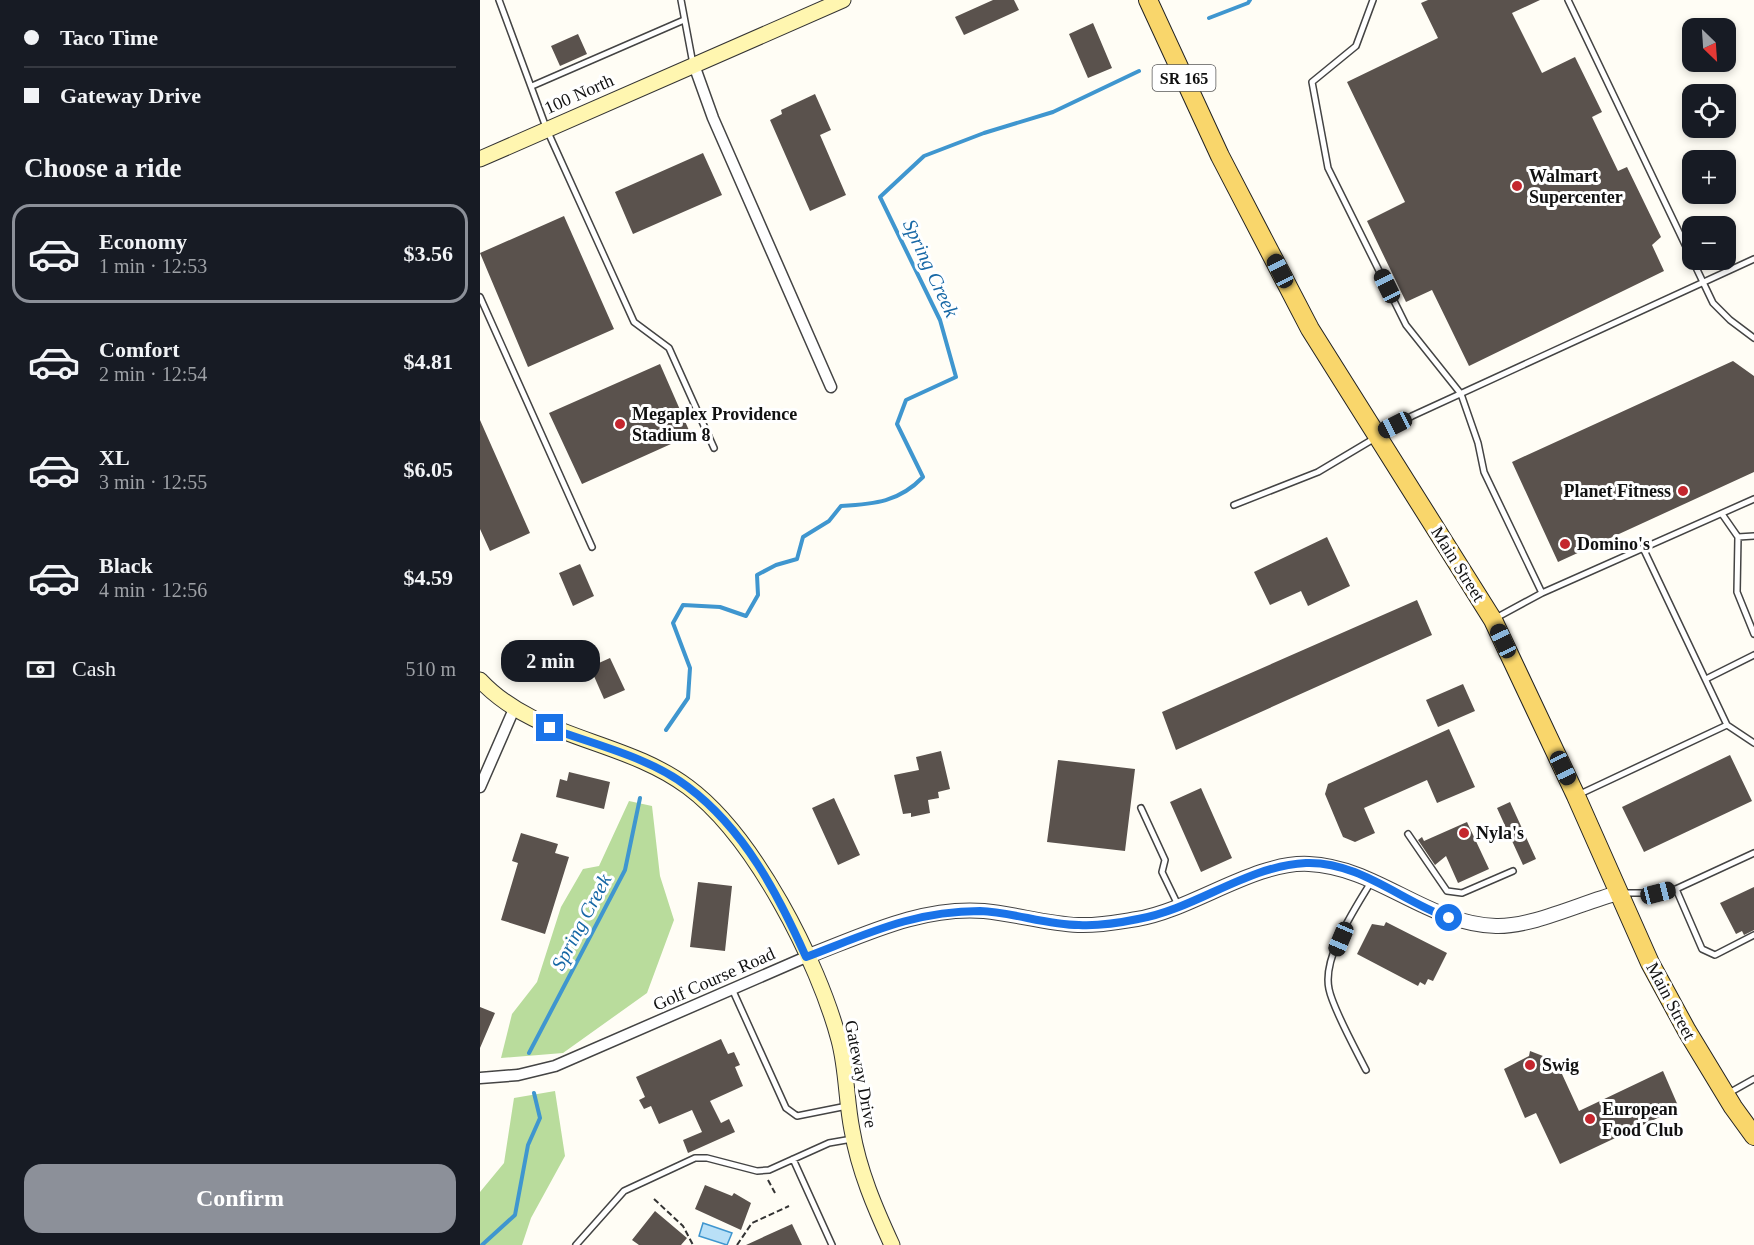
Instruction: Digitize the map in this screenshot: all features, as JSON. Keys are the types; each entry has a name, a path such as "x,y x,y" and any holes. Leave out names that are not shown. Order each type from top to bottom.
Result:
{"main road":[{"name":"100 North","path":"480,159 843,0"},
{"name":"Main Street","path":"1148,0 1220,156 1304,318 1493,620 1576,796 1660,983 1725,1095 1754,1136"},
{"name":"Gateway Drive","path":"480,680 514,709 550,728 647,764 687,786 723,818 747,849 778,899 825,998 839,1040 858,1162 892,1245"}],"street":[{"path":"694,65 713,117 831,387"},
{"path":"480,787 514,709"},
{"name":"Golf Course Road","path":"480,1078 518,1075 555,1066 733,991 806,957 919,915 984,911 1078,925 1139,919 1179,907 1276,868 1306,863 1333,866 1371,880 1434,913 1463,923 1516,925 1618,893"}],"lane":[{"path":"499,0 547,130 634,322 669,348 714,448"},
{"path":"681,0 694,65"},
{"path":"1373,0 1356,46 1312,82 1328,168 1406,325 1461,394 1478,443 1484,472 1542,593"},
{"path":"1568,0 1713,303 1730,320 1754,338"},
{"path":"532,86 684,20"},
{"path":"1234,505 1318,472 1378,434 1754,259"},
{"path":"480,297 592,547"},
{"path":"1493,620 1542,593 1754,499"},
{"path":"1722,514 1738,537 1737,592 1754,634"},
{"path":"1738,537 1754,536"},
{"path":"1643,548 1727,725 1754,743"},
{"path":"1706,679 1754,655"},
{"path":"1576,796 1727,725"},
{"path":"1141,808 1166,860 1162,872 1179,907"},
{"path":"1408,834 1447,891 1462,893 1513,871"},
{"path":"1618,893 1658,893 1676,889 1754,853"},
{"path":"1366,1070 1329,990 1328,969 1347,924 1371,880"},
{"path":"1676,889 1702,949 1715,955 1754,935"},
{"path":"733,991 786,1108 797,1116 849,1106"},
{"path":"1725,1095 1754,1079"},
{"path":"576,1245 624,1191 695,1158 707,1158 764,1170 829,1143 853,1138"},
{"path":"793,1159 832,1245"}],"path":[{"path":"764,1170 775,1193"},
{"path":"654,1199 683,1226 693,1245"},
{"path":"737,1245 752,1223 789,1206"}],"green space":[{"path":"629,801 652,806 660,876 674,920 647,993 563,1053 501,1058 512,1014 537,982 561,907 583,869 599,866"},
{"path":"555,1091 565,1156 531,1218 522,1245 480,1245 480,1192 504,1163 514,1098"}],"water":[{"path":"703,1223 732,1233 727,1245 699,1236"}],"building":[{"path":"993,0 1014,0 1019,10 964,35 955,17"},
{"name":"Walmart Supercenter","path":"1428,0 1540,0 1512,13 1542,73 1575,57 1602,112 1592,117 1618,171 1627,167 1661,237 1652,245 1664,271 1469,366 1432,290 1406,302 1367,221 1405,202 1347,82 1438,38 1421,3"},
{"path":"1093,23 1112,68 1088,78 1069,34"},
{"path":"578,34 587,54 560,66 551,46"},
{"path":"815,94 831,130 820,135 846,195 810,211 770,120 782,114 781,110"},
{"path":"703,153 722,195 633,234 615,192"},
{"path":"564,216 614,329 528,367 480,253"},
{"path":"1733,361 1754,376 1754,472 1558,562 1512,462"},
{"name":"Megaplex Providence Stadium 8","path":"660,364 691,435 582,484 549,413"},
{"path":"480,420 530,533 490,551 480,529"},
{"path":"1327,537 1350,586 1308,606 1301,591 1270,605 1254,572"},
{"path":"580,564 594,596 573,606 559,573"},
{"path":"1417,600 1432,635 1176,750 1162,712"},
{"path":"610,658 625,690 604,699 590,667"},
{"path":"1463,684 1475,711 1438,727 1426,700"},
{"path":"1449,729 1475,787 1437,803 1427,780 1364,808 1375,833 1355,842 1343,837 1325,794 1328,784"},
{"path":"941,751 950,789 938,792 939,798 928,800 930,813 911,817 911,813 903,814 894,775 919,770 916,757"},
{"path":"1730,755 1752,801 1644,852 1622,807"},
{"path":"1058,760 1135,769 1125,851 1047,842"},
{"path":"569,772 610,782 604,809 556,797 560,779 567,781"},
{"path":"1201,788 1232,858 1201,872 1170,802"},
{"path":"834,798 860,855 838,865 812,808"},
{"path":"1510,802 1536,859 1523,865 1497,808"},
{"path":"1467,822 1489,869 1458,883 1446,856 1435,865 1418,840 1422,837 1424,841"},
{"path":"521,833 558,844 555,853 569,857 545,934 501,920 518,863 512,861"},
{"path":"698,882 732,886 725,951 690,947"},
{"path":"1754,887 1754,930 1744,935 1742,931 1736,934 1720,903"},
{"path":"1386,922 1447,953 1433,981 1428,979 1425,985 1420,982 1418,986 1357,954 1372,924 1384,926"},
{"path":"480,1007 495,1013 480,1048"},
{"path":"721,1039 728,1054 734,1052 740,1065 735,1067 743,1086 710,1101 721,1123 729,1119 735,1132 688,1153 683,1140 702,1132 692,1110 659,1124 651,1106 644,1109 639,1100 645,1097 636,1077"},
{"path":"1530,1051 1556,1061 1579,1111 1663,1071 1679,1108 1560,1164 1536,1113 1525,1118 1504,1069 1529,1056"},
{"path":"705,1185 732,1196 734,1193 751,1203 741,1230 695,1209"},
{"path":"655,1211 687,1238 681,1245 639,1245 632,1240"},
{"path":"792,1224 802,1245 746,1245 772,1233"}],"waterway":[{"name":"Spring Creek","path":"1209,18 1248,3 1250,0"},
{"name":"Spring Creek","path":"666,730 688,698 690,668 673,623 683,605 720,607 746,616 758,595 757,575 776,565 797,559 803,537 829,521 841,506 876,503 895,497 923,477 897,424 906,400 956,377 940,320 880,197 924,156 984,133 1053,112 1139,71"},
{"name":"Spring Creek","path":"529,1053 625,870 640,798"},
{"name":"Spring Creek","path":"482,1245 515,1215 528,1145 540,1118 534,1093"}],"place":[{"name":"Walmart Supercenter","path":"1517,186"},
{"name":"Megaplex Providence Stadium 8","path":"620,424"},
{"name":"Planet Fitness","path":"1683,491"},
{"name":"Domino's","path":"1565,544"},
{"name":"Nyla's","path":"1464,833"},
{"name":"Swig","path":"1530,1065"},
{"name":"European Food Club","path":"1590,1119"}],"route":[{"path":"550,728 647,764 687,786 723,818 747,849 778,899 806,957 919,915 984,911 1078,925 1108,924 1139,919 1164,914 1276,868 1306,863 1333,866 1360,874 1434,913 1449,918"}]}
